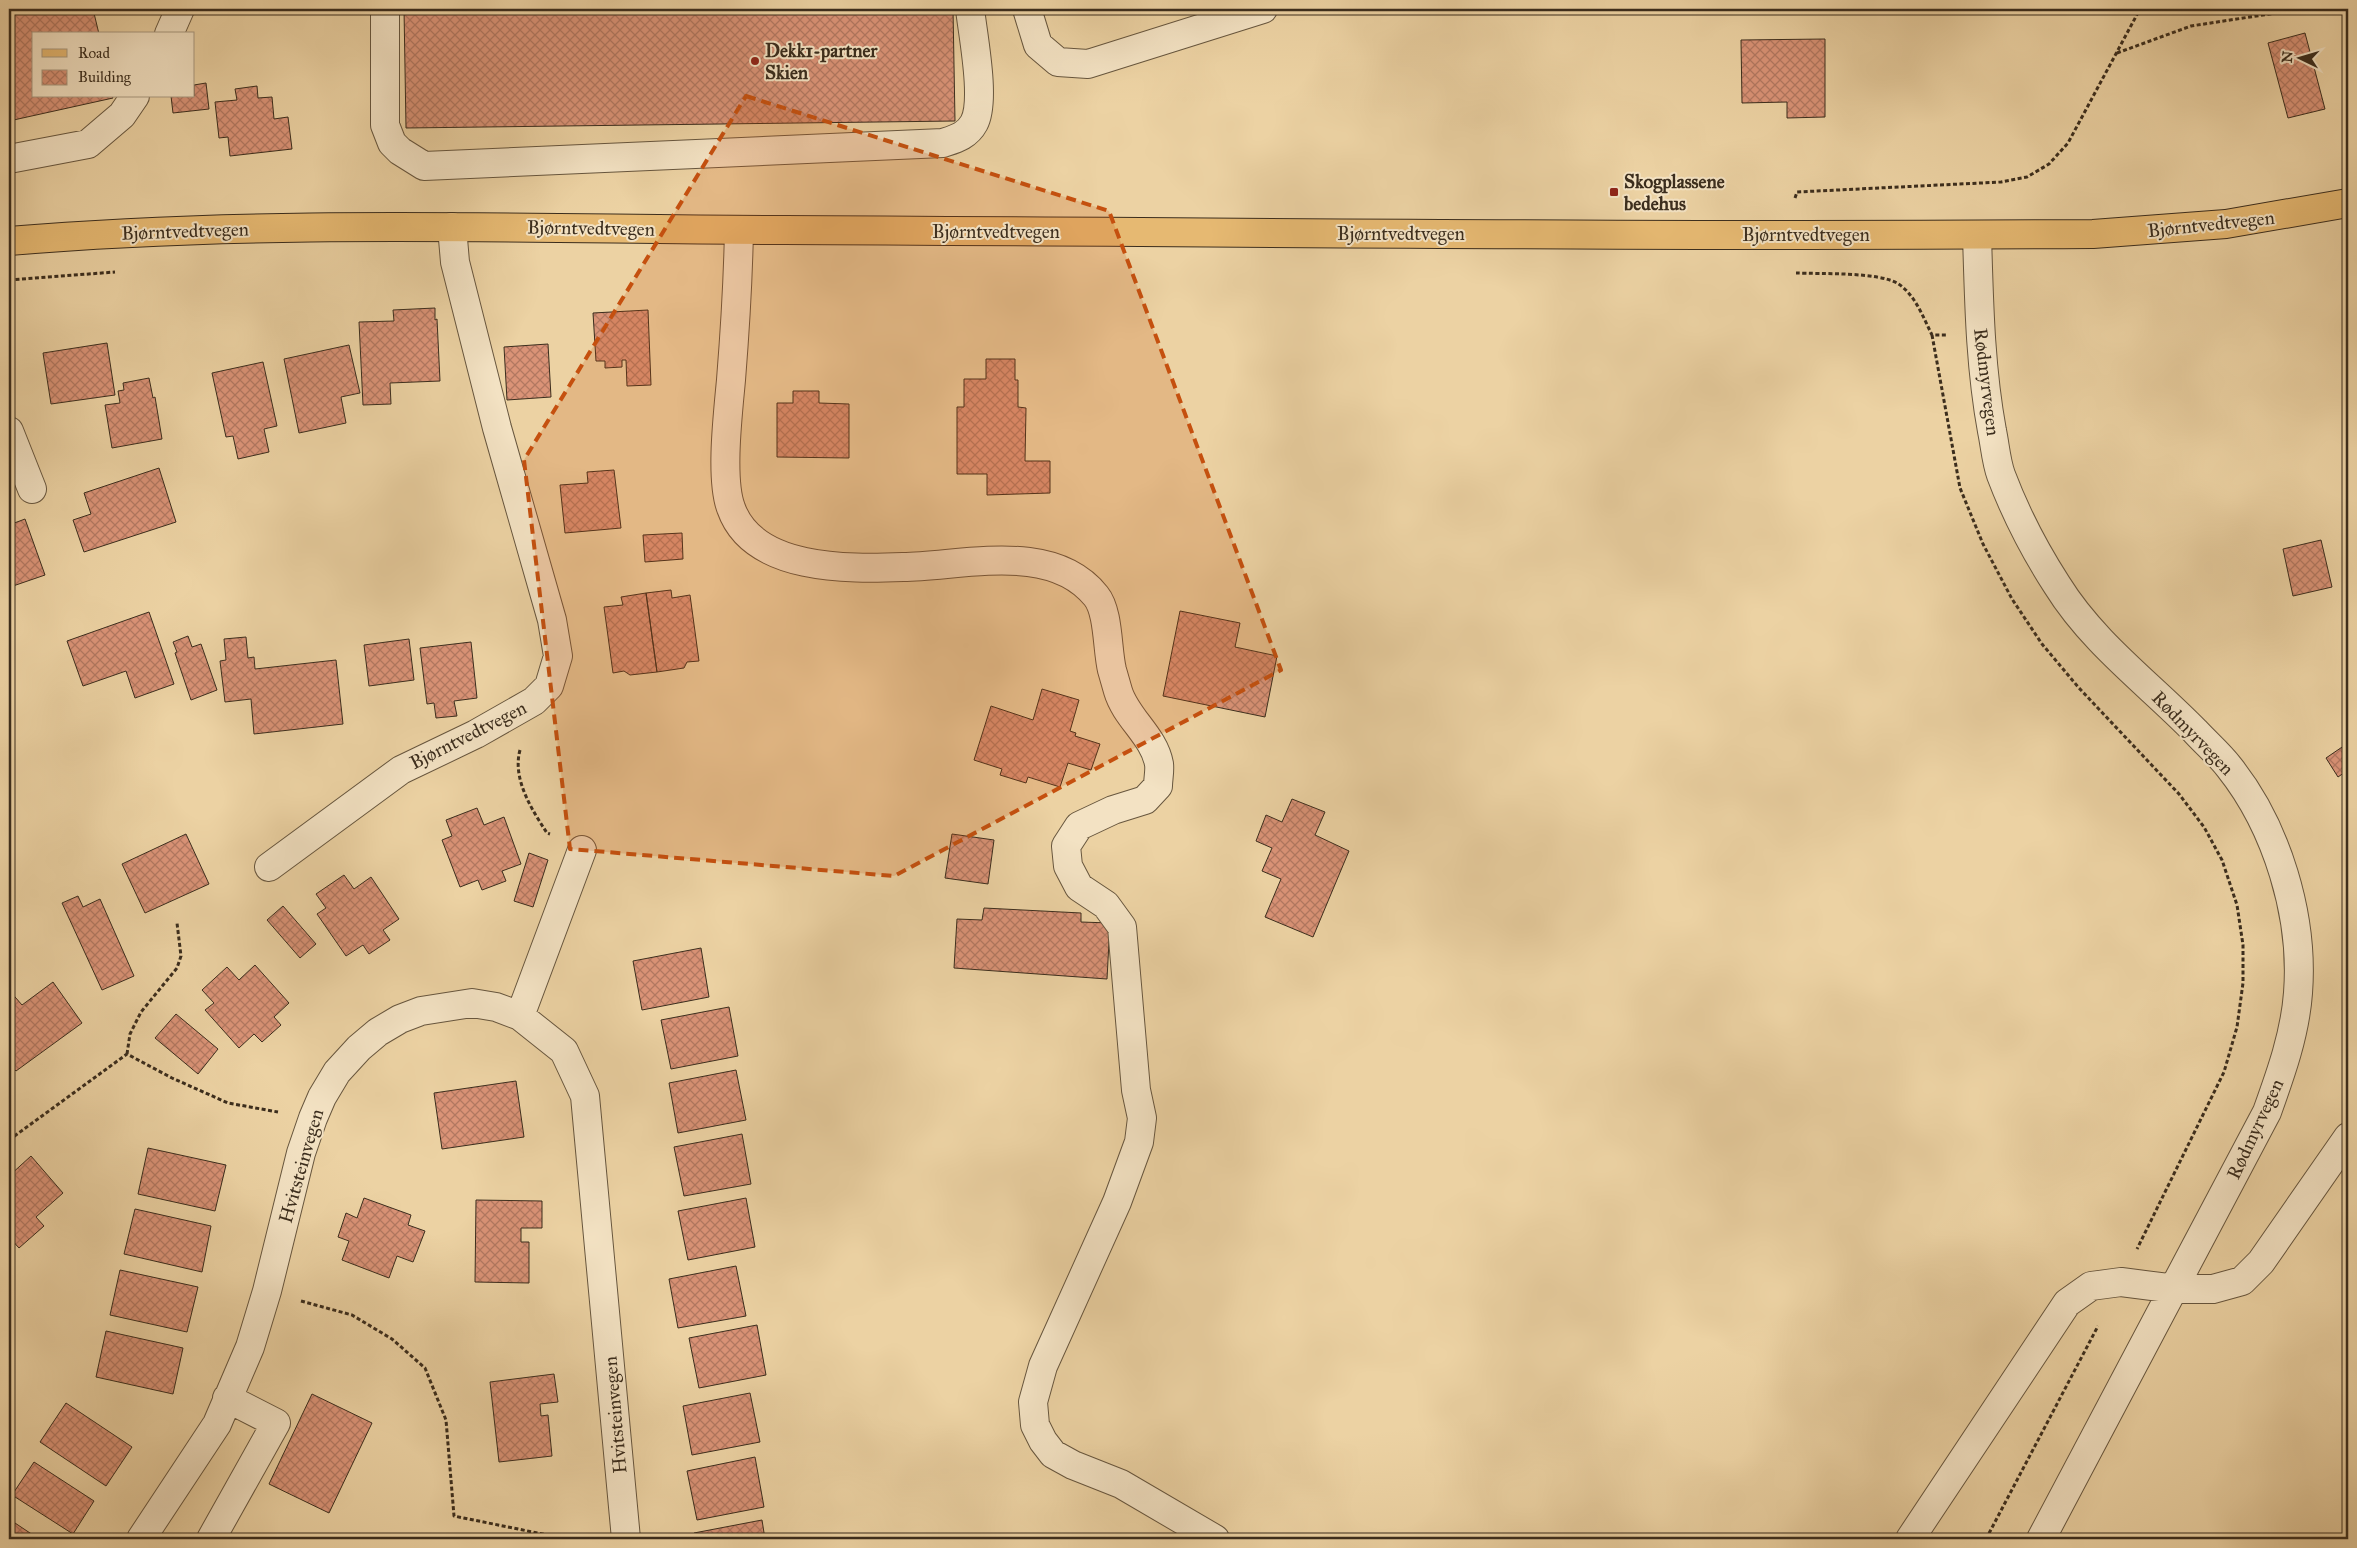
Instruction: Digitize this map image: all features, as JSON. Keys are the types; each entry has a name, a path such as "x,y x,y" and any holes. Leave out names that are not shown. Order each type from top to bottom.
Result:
{"main road":[{"name":"Bjørntvedtvegen","path":"9,241 168,230 452,227 739,230 2094,234 2226,224 2348,203"}],"street":[{"path":"170,32 180,9"},
{"path":"385,9 385,125 396,147 424,166 943,143 962,137 974,124 980,103 970,9"},
{"path":"1027,9 1038,45 1058,62 1088,64 1263,9"},
{"path":"9,159 88,144 122,115 134,98"},
{"name":"Bjørntvedtvegen","path":"269,867 401,770 476,734 534,701 549,686 558,656 552,620 495,419 456,262 452,227"},
{"path":"739,230 727,434 726,486 731,509 747,534 767,551 784,557 840,567 904,567 1013,560 1046,565 1078,579 1098,598 1104,616 1112,669 1120,696 1131,717 1150,742 1159,764 1158,786 1145,800 1113,810 1079,826 1066,846 1068,866 1080,887 1106,904 1122,927 1136,1090 1142,1118 1140,1142 1117,1202 1043,1366 1033,1402 1034,1425 1053,1454 1073,1465 1121,1484 1215,1539"},
{"name":"Rødmyrvegen","path":"1977,235 1979,336 1984,390 2001,473 2027,531 2056,584 2084,624 2194,730 2229,767 2252,800 2270,838 2290,892 2298,944 2298,994 2287,1056 2267,1112 2176,1289 2041,1539"},
{"path":"9,431 32,488"},
{"path":"520,1016 582,850"},
{"name":"Hvitsteinvegen","path":"141,1539 217,1424 250,1347 267,1291 301,1154 322,1097 337,1072 378,1032 400,1019 421,1010 472,1003 496,1007 520,1016 564,1051 585,1096 626,1539"},
{"path":"1910,1539 2067,1303 2091,1286 2121,1282 2176,1289 2213,1289 2242,1281 2261,1262 2348,1137"},
{"path":"211,1539 276,1423 227,1398"}],"path":[{"path":"1782,234 1797,192 2001,182 2027,176 2049,164 2068,143 2140,9"},
{"path":"2116,53 2191,26 2302,9"},
{"path":"9,280 117,272"},
{"path":"1788,273 1877,277 1898,284 1916,304 1932,335 1960,488 1987,552 2012,598 2042,644 2079,688 2179,794 2204,827 2222,860 2237,906 2243,945 2243,984 2236,1027 2224,1072 2121,1282 1986,1539"},
{"path":"1932,335 1979,336"},
{"path":"534,701 519,755 521,782 529,806 547,833 582,850"},
{"path":"9,1140 127,1054 130,1034 141,1012 177,968 181,956 177,923"},
{"path":"127,1054 172,1078 228,1103 313,1118"},
{"path":"267,1291 352,1315 392,1339 425,1368 446,1420 454,1516 567,1539"}],"highlighted area":[{"path":"746,96 1109,211 1281,670 894,876 570,849 524,460"}],"building":[{"path":"9,9 93,9 99,32 32,32 32,98 113,98 9,121"},
{"path":"404,9 953,9 955,121 406,128"},
{"path":"2305,33 2325,109 2288,118 2268,43"},
{"path":"1825,39 1825,117 1787,118 1787,102 1742,103 1741,40"},
{"path":"206,83 209,109 173,113 171,98 195,98 195,85"},
{"path":"257,86 258,98 272,97 274,119 288,117 292,149 230,156 228,137 219,138 215,102 237,100 235,89"},
{"path":"435,308 440,381 390,383 391,404 363,405 359,322 394,321 393,310"},
{"path":"648,310 651,385 627,386 626,360 622,360 622,367 605,368 605,361 596,361 593,313"},
{"path":"107,343 115,395 51,404 43,353"},
{"path":"548,344 551,397 507,400 504,347"},
{"path":"349,345 360,393 341,397 346,423 299,433 284,359"},
{"path":"986,359 1015,359 1015,380 1018,380 1018,407 1026,408 1025,461 1050,461 1050,493 987,495 987,474 957,474 957,407 964,407 964,379 986,379"},
{"path":"263,362 277,426 264,429 269,452 238,459 233,436 226,437 212,373"},
{"path":"149,378 153,398 155,397 162,439 112,448 105,405 120,403 118,391 124,390 123,383"},
{"path":"793,391 819,391 819,403 849,404 849,458 777,457 777,403 793,403"},
{"path":"159,468 176,522 84,552 73,520 91,514 84,493"},
{"path":"614,470 621,528 565,533 560,485 588,483 587,472"},
{"path":"25,519 45,575 13,586 14,588 9,590 9,525"},
{"path":"682,533 683,559 645,562 643,535"},
{"path":"2321,540 2332,587 2293,596 2283,549"},
{"path":"671,590 672,598 690,595 699,661 687,662 684,668 657,672 646,593"},
{"path":"646,593 657,672 630,675 624,671 613,673 604,607 623,605 621,597"},
{"path":"1180,611 1240,623 1235,647 1277,656 1265,717 1163,696"},
{"path":"149,612 174,684 135,698 126,671 83,686 67,641"},
{"path":"188,636 192,647 201,644 217,690 191,700 173,642"},
{"path":"246,637 248,658 254,657 255,669 336,660 343,724 254,734 251,699 225,702 220,661 226,660 224,639"},
{"path":"409,639 414,680 369,686 364,645"},
{"path":"471,642 477,698 454,701 457,716 436,718 434,703 427,704 420,648"},
{"path":"1042,689 1079,700 1070,731 1076,733 1075,736 1100,744 1091,770 1068,763 1060,787 1028,777 1026,783 1000,775 1002,769 974,760 991,706 1033,720"},
{"path":"2348,743 2348,770 2338,777 2326,758"},
{"path":"1292,799 1325,812 1315,835 1349,851 1313,937 1265,917 1281,879 1262,871 1272,848 1256,841 1266,815 1282,822"},
{"path":"477,808 484,825 504,817 521,864 502,871 506,881 482,890 478,880 460,887 442,840 452,836 446,820"},
{"path":"186,834 209,884 145,913 122,864"},
{"path":"952,834 994,840 988,884 945,878"},
{"path":"529,853 548,860 533,907 514,901"},
{"path":"344,875 354,889 371,877 399,919 383,930 390,940 369,954 363,945 346,956 317,914 326,908 316,894"},
{"path":"78,896 83,907 100,899 134,976 102,990 62,903"},
{"path":"283,906 316,944 300,958 267,920"},
{"path":"984,908 1081,913 1081,922 1110,923 1107,979 954,968 957,919 982,920"},
{"path":"701,948 709,997 642,1010 633,961"},
{"path":"255,965 289,1003 274,1017 281,1025 262,1042 254,1034 239,1048 205,1010 214,1003 202,990 227,967 239,980"},
{"path":"53,982 82,1023 16,1071 14,1069 9,1073 9,990 22,1005"},
{"path":"729,1007 738,1056 671,1069 661,1020"},
{"path":"176,1014 218,1049 198,1074 155,1038"},
{"path":"736,1070 746,1120 678,1133 669,1083"},
{"path":"516,1081 524,1137 442,1149 434,1093"},
{"path":"742,1134 751,1184 684,1196 674,1147"},
{"path":"148,1148 226,1165 215,1211 138,1194"},
{"path":"31,1156 63,1193 36,1217 44,1226 19,1248 9,1237 9,1176"},
{"path":"364,1198 411,1215 408,1225 425,1231 413,1262 397,1256 389,1278 342,1260 349,1241 338,1237 346,1213 357,1218"},
{"path":"746,1198 755,1247 688,1260 678,1211"},
{"path":"476,1200 542,1201 542,1228 521,1228 521,1242 529,1242 529,1283 475,1282"},
{"path":"135,1209 211,1226 202,1272 124,1254"},
{"path":"736,1266 746,1316 678,1328 669,1279"},
{"path":"120,1270 198,1287 187,1332 110,1315"},
{"path":"757,1325 766,1375 699,1388 689,1338"},
{"path":"106,1331 183,1348 173,1394 96,1377"},
{"path":"554,1374 558,1402 540,1404 541,1416 548,1415 552,1456 499,1462 490,1382"},
{"path":"750,1393 760,1442 692,1455 683,1406"},
{"path":"312,1394 372,1423 329,1513 269,1484"},
{"path":"66,1403 132,1447 106,1486 40,1442"},
{"path":"755,1457 764,1507 697,1520 687,1471"},
{"path":"34,1462 94,1501 73,1534 12,1495"},
{"path":"9,1519 39,1539 9,1539"},
{"path":"762,1520 765,1539 695,1539 694,1533"}],"place":[{"name":"Dekk1-partner Skien","path":"755,61"},
{"name":"Skogplassene bedehus","path":"1614,192"}]}
